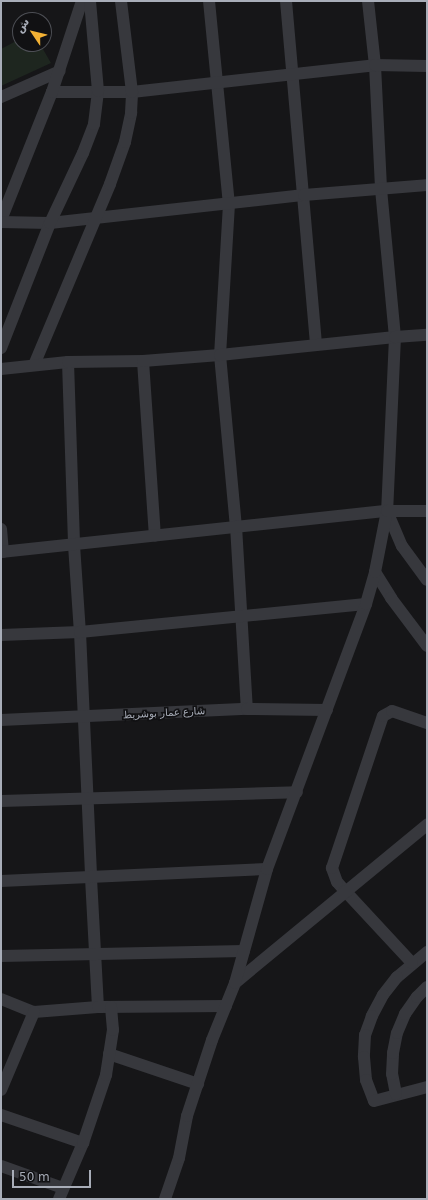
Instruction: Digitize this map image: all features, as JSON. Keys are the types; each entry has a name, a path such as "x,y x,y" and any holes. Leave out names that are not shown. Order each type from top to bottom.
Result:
{"street":[{"path":"82,1 60,71 1,221 50,223 304,195 427,185"},
{"path":"1,348 50,223 90,136 96,112 98,91 90,1"},
{"path":"34,365 96,218 125,142 132,113 132,92 121,1"},
{"path":"209,1 229,204 220,355 236,526 247,709"},
{"path":"286,1 316,345"},
{"path":"165,1199 179,1158 187,1116 212,1040 235,983 267,870 366,604 375,572 387,511 394,336 381,189 374,65 368,1"},
{"path":"52,92 132,92 374,65 427,66"},
{"path":"1,97 60,71"},
{"path":"1,369 68,362 143,361 220,355 394,336 427,335"},
{"path":"143,361 155,536"},
{"path":"68,362 74,545 80,632 98,1007"},
{"path":"387,511 402,546 427,580"},
{"path":"1,529 2,552 387,511 427,511"},
{"path":"375,572 391,598 427,646"},
{"path":"1,635 80,632 366,604"},
{"name":"شارع عمار بوشريط","path":"1,720 247,709 327,710"},
{"path":"412,963 337,882 332,868 383,716 392,711 427,723"},
{"path":"1,801 88,797 297,792"},
{"path":"235,983 427,825"},
{"path":"1,881 267,870"},
{"path":"1,956 244,951"},
{"path":"427,952 397,977 383,995 372,1016 365,1036 366,1080 374,1101 427,1087"},
{"path":"396,1094 392,1074 393,1053 397,1033 405,1014 417,997 427,987"},
{"path":"1,998 34,1012 98,1007 226,1006"},
{"path":"1,1166 61,1193 83,1144 106,1075 108,1054 113,1030 111,1007"},
{"path":"1,1090 34,1012"},
{"path":"108,1054 198,1084"},
{"path":"1,1116 83,1144"}],"shaded area":[{"path":"12,43 12,52 45,52 51,63 1,86 1,49"}]}
